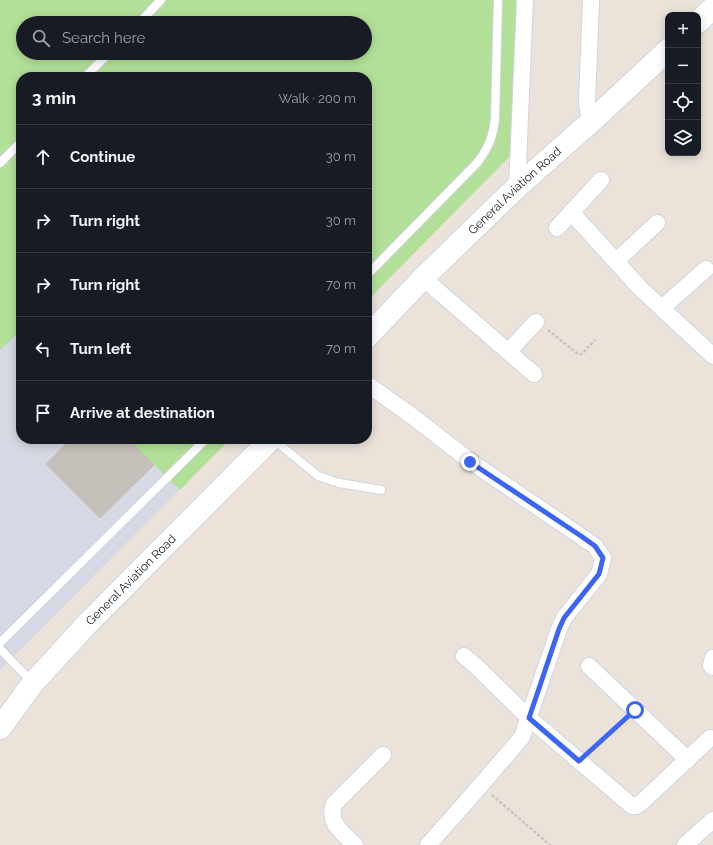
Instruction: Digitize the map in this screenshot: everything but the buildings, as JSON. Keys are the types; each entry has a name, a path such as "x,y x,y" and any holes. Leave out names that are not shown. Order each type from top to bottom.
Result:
{"main road":[{"path":"701,19 713,8"},
{"name":"General Aviation Road","path":"372,332 423,278 517,187 594,119 665,53"},
{"name":"General Aviation Road","path":"0,728 33,684 89,622 267,444"}],"street":[{"path":"517,187 524,0"},
{"path":"591,0 587,102 588,111 594,119"},
{"path":"557,228 602,180"},
{"path":"571,212 640,288 713,356"},
{"path":"616,261 657,223"},
{"path":"662,308 706,269"},
{"path":"423,278 534,374"},
{"path":"508,352 536,322"},
{"path":"372,388 412,416 470,462 595,546 603,558 599,574 564,618 559,629 522,737 428,845"},
{"path":"464,656 529,718 632,806 636,806 642,802 710,738"},
{"path":"713,658 711,665 713,667"},
{"path":"589,666 688,760"},
{"path":"355,845 334,824 331,817 331,810 334,804 383,755"},
{"path":"685,845 713,820"}],"lane":[{"path":"146,16 161,0"},
{"path":"372,270 477,163 485,153 490,143 494,132 495,118 498,0"},
{"path":"90,72 102,60"},
{"path":"0,163 16,147"},
{"path":"0,643 201,444"},
{"path":"278,444 318,476 339,483 380,490"},
{"path":"0,650 33,684"}],"path":[{"path":"536,322 540,323 578,354 582,354 595,340"},
{"path":"579,761 635,710"},
{"path":"481,785 550,845"}],"shaded area":[{"path":"0,0 518,0 372,291 372,72 16,72 16,444 225,444 0,670"}],"green space":[{"path":"0,0 518,0 511,155 372,296 372,72 16,72 16,335 0,350"},
{"path":"133,444 225,444 180,490"}],"route":[{"path":"470,462 595,546 603,558 599,574 564,618 529,718 579,761 635,710"}]}
